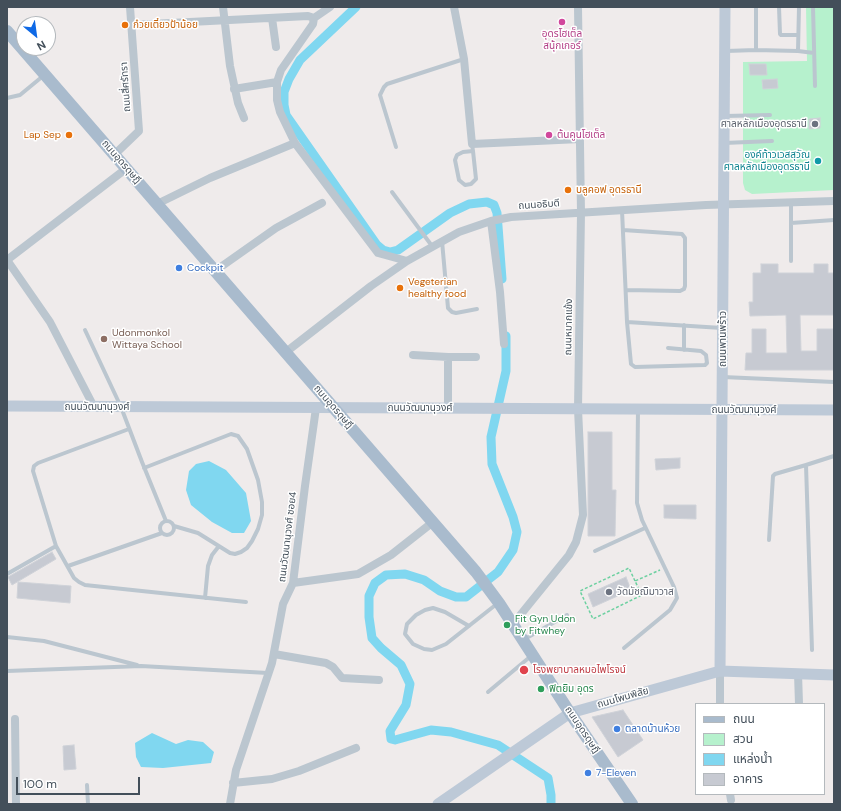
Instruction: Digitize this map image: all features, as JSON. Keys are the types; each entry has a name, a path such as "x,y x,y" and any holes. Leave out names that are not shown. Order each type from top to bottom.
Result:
{"main road":[{"name":"ถนนอุดรดุษฎี","path":"7,31 476,572 499,602 570,713 632,804"}],"street":[{"name":"ถนนสี่ศรัทรา","path":"114,154 139,131 130,7"},
{"path":"223,7 234,89 244,118"},
{"path":"330,7 314,18 313,24 281,70 277,82 277,100 280,112 295,143 378,253 407,261"},
{"path":"454,7 464,59 473,148 580,139"},
{"name":"ถนนหมากแข้ง","path":"513,624 569,555 581,528 583,515 578,409 581,213 578,7"},
{"name":"ถนนพานพร้าว","path":"720,671 725,7"},
{"path":"131,24 308,16 314,18"},
{"path":"272,18 276,47"},
{"path":"234,89 277,82"},
{"path":"157,204 210,178 295,143"},
{"path":"94,407 50,322 7,260 126,168"},
{"name":"ถนนอธิบดี","path":"286,352 371,286 407,261 459,232 491,221 511,217 724,204 834,201"},
{"path":"215,271 276,228 322,204"},
{"path":"491,221 500,292 504,344"},
{"path":"413,355 476,357"},
{"path":"448,357 448,408"},
{"name":"ถนนวัฒนานุวงศ์","path":"7,406 335,409 448,408 834,410"},
{"name":"ถนนวัฒนานุวงศ์ ซอย4","path":"230,804 236,770 249,728 269,673 284,604 294,583 316,408"},
{"path":"294,583 358,574 391,555 433,522"},
{"path":"274,654 326,663 333,667 342,678 379,680"},
{"path":"720,671 720,703"},
{"name":"ถนนโพนพิสัย","path":"438,804 570,713 720,671 834,675"},
{"path":"798,673 799,703"},
{"path":"15,718 16,804"},
{"path":"233,783 272,779 299,771 356,748"}],"lane":[{"path":"756,7 756,50"},
{"path":"779,7 780,34 798,35"},
{"path":"798,51 799,7"},
{"path":"814,7 815,86"},
{"path":"725,51 756,50 814,53"},
{"path":"396,147 380,95 384,87 387,84 464,59"},
{"path":"7,98 20,95 45,74"},
{"path":"724,116 770,115"},
{"path":"724,143 772,141"},
{"path":"473,148 476,179 471,184 465,185 459,180 455,160 457,155 473,148"},
{"path":"392,192 432,246"},
{"path":"791,202 791,261"},
{"path":"622,210 627,322 631,364 633,366 705,365 707,362 705,353 701,351 668,348"},
{"path":"791,223 834,220"},
{"path":"623,230 682,234 684,238 684,289 680,291 626,290"},
{"path":"442,241 448,308 456,314 477,309"},
{"path":"627,322 723,328"},
{"path":"684,325 684,350"},
{"path":"84,330 122,407 144,468 166,521 170,522 174,526 198,532 230,553 235,554 247,548 258,529 262,514 262,502 258,480 247,449 238,436 231,434 225,436 144,468"},
{"path":"722,377 834,382"},
{"path":"624,648 670,610 677,598 674,586 645,528 638,510 636,495 638,409"},
{"path":"129,429 38,463 34,466 33,470 56,546 74,578 85,585 246,602"},
{"path":"769,540 773,476 775,474 834,456"},
{"path":"806,464 812,650"},
{"path":"162,533 161,526 166,521"},
{"path":"68,566 162,533 171,534 174,526"},
{"path":"595,551 645,528"},
{"path":"7,574 56,546"},
{"path":"205,598 208,566 212,555 219,546"},
{"path":"469,626 445,612 433,608 424,610 416,615 407,624 405,634 413,644 424,649 432,650 446,644 469,626 499,602"},
{"path":"523,640 567,615"},
{"path":"7,637 44,641 142,666"},
{"path":"488,692 532,655"},
{"path":"7,671 142,666 269,673"},
{"path":"88,785 88,804"}],"path":[{"path":"629,568 635,581 642,595 593,619 580,591 629,568"},
{"path":"635,581 665,568"}],"green space":[{"path":"806,7 834,7 834,190 752,194 745,190 743,183 743,62 807,61"}],"water":[{"path":"209,461 226,470 246,493 251,521 244,533 232,533 212,522 191,505 186,490 189,471 196,464"},
{"path":"152,733 176,744 188,740 203,742 214,752 211,763 163,768 141,767 136,757 135,743"}],"building":[{"path":"749,64 766,64 767,75 750,75"},
{"path":"777,79 778,88 763,89 762,80"},
{"name":"ศาลหลักเมืองอุดรธานี","path":"820,118 820,128 809,129 809,119"},
{"path":"761,264 778,264 778,273 814,273 814,264 828,264 828,273 834,273 834,315 800,315 801,351 817,351 817,329 833,329 834,370 745,370 746,353 752,353 752,329 766,329 766,353 787,353 786,315 750,316 749,302 753,302 753,273 761,273"},
{"path":"588,432 612,432 612,490 616,490 615,536 588,536"},
{"path":"680,458 680,468 656,470 655,459"},
{"path":"664,505 696,505 696,519 664,518"},
{"path":"52,552 56,559 12,585 8,577"},
{"name":"วัดมัชฌิมาวาส","path":"626,577 631,590 593,607 588,594"},
{"path":"18,582 71,586 70,603 17,598"},
{"name":"ตลาดบ้านห้วย","path":"623,710 643,740 618,757 592,717"},
{"path":"74,745 76,769 64,770 63,746"}],"waterway":[{"path":"356,7 300,60 289,79 284,92 286,115 377,245 383,250 390,252 398,250 450,213 469,204 487,202 494,205 497,213 502,279"},
{"path":"506,336 506,371 491,437 492,464 513,517 517,532 513,550 498,572 466,597 456,597 440,591 424,580 405,574 386,575 375,583 369,596 369,617 372,638 401,665 410,684 406,705 390,731 391,739 395,740 431,730 451,732 498,745 548,778 551,804"}],"place":[{"name":"อุดรโฮเต็ล สนุ้กเกอร์","path":"562,22"},
{"name":"ก๋วยเตี๋ยวป้าน้อย","path":"125,25"},
{"name":"ศาลหลักเมืองอุดรธานี","path":"815,124"},
{"name":"Lap Sep","path":"69,135"},
{"name":"ต้นคูนโฮเต็ล","path":"549,135"},
{"name":"องค์ท้าวเวสสุวัณ ศาลหลักเมืองอุดรธานี","path":"818,161"},
{"name":"บลูคอฟ อุดรธานี","path":"568,190"},
{"name":"Cockpit","path":"179,268"},
{"name":"Vegeterian healthy food","path":"400,288"},
{"name":"Udonmonkol Wittaya School","path":"104,339"},
{"name":"วัดมัชฌิมาวาส","path":"609,592"},
{"name":"Fit Gyn Udon by Fitwhey","path":"507,625"},
{"name":"โรงพยาบาลหมอไพโรจน์","path":"524,670"},
{"name":"ฟิตยิม อุดร","path":"541,689"},
{"name":"ตลาดบ้านห้วย","path":"617,729"},
{"name":"7-Eleven","path":"588,773"}]}
